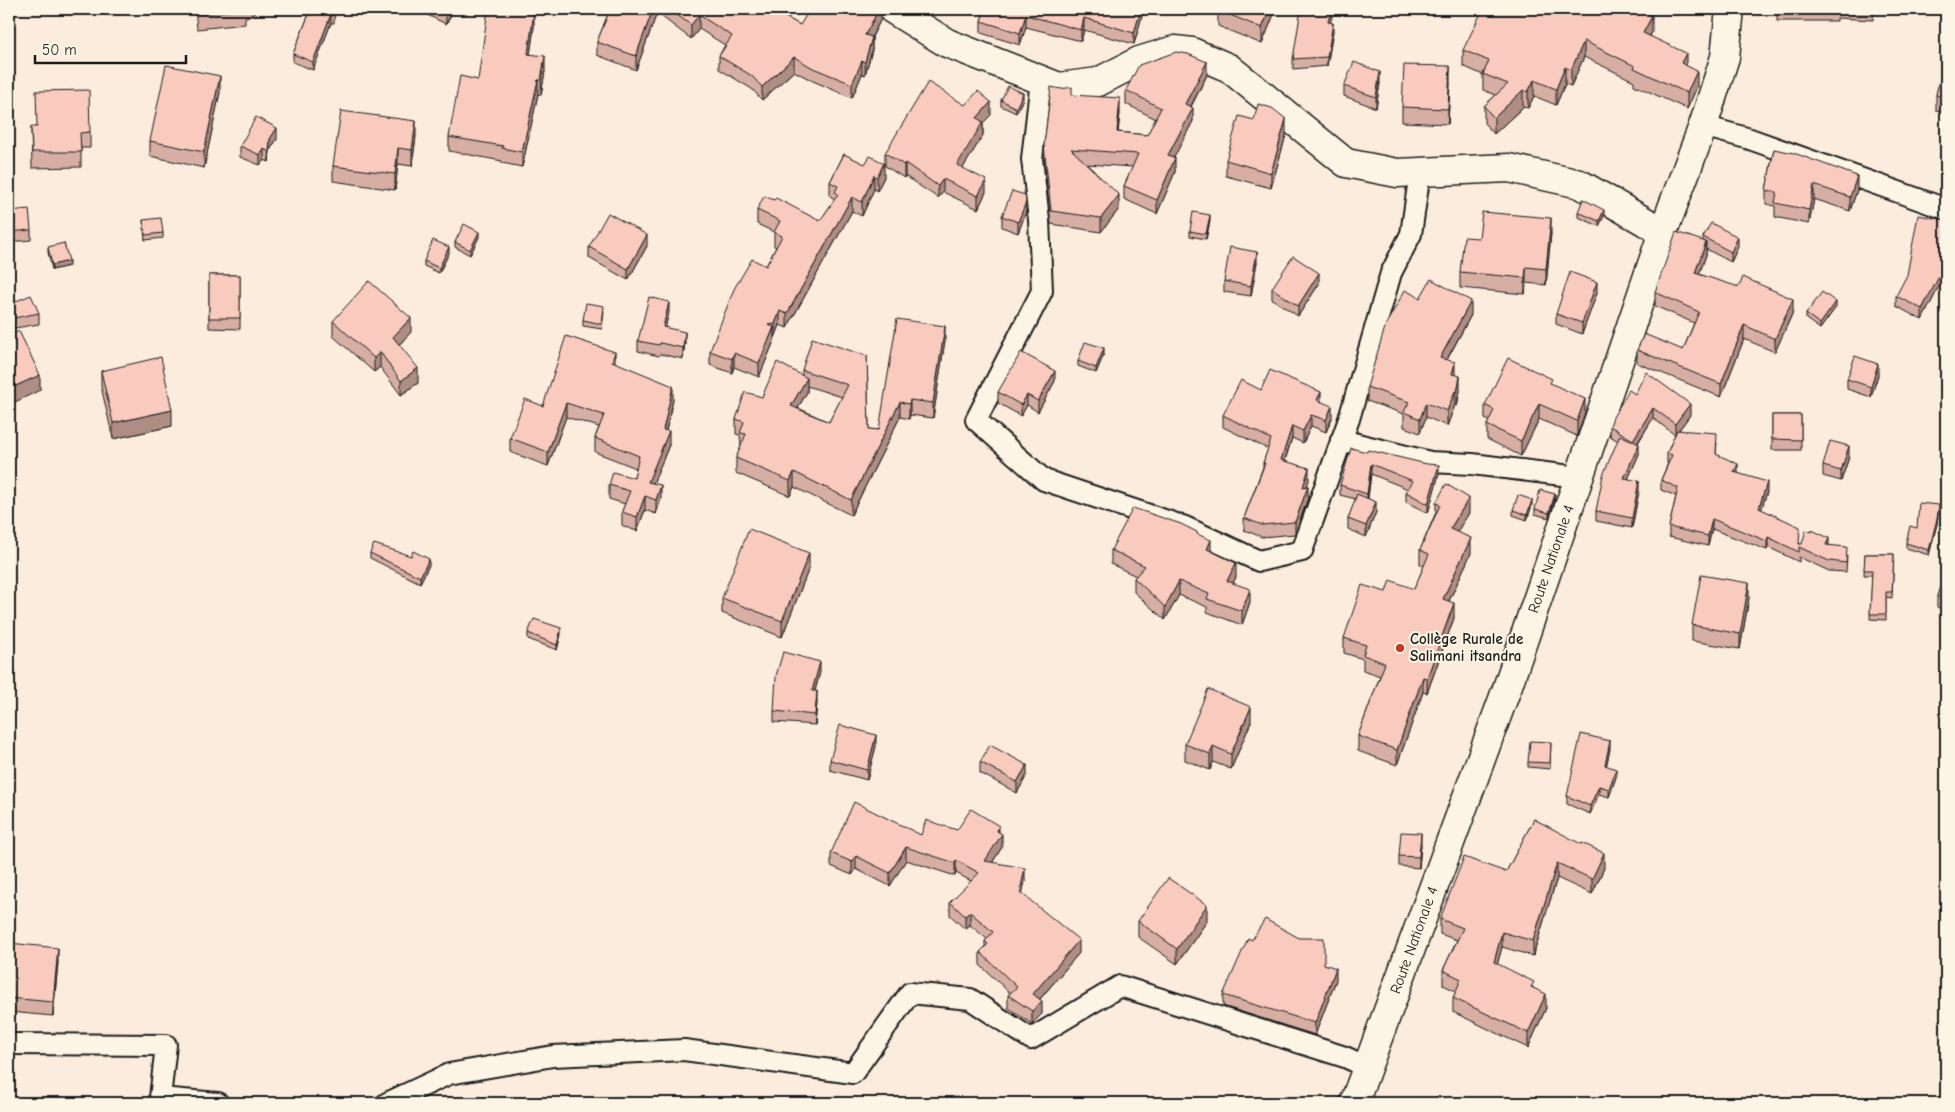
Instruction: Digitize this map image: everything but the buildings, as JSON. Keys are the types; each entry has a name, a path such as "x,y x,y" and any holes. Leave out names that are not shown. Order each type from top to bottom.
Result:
{"main road":[{"path":"892,9 948,43 1059,87 1098,82 1139,61 1175,50 1192,52 1229,68 1346,163 1398,173 1509,168 1580,184 1663,232"},
{"name":"Route Nationale 4","path":"1354,1103 1506,691 1663,232 1703,126 1725,57 1730,9"}],"street":[{"path":"1041,80 1032,159 1039,220 1042,291 976,420 1044,480 1184,527 1260,561 1302,551 1341,440 1392,274 1411,234 1420,172"},
{"path":"1703,126 1750,139 1946,209"},
{"path":"1341,440 1430,462 1472,464 1579,477"},
{"path":"387,1103 449,1074 553,1056 684,1050 853,1073 910,993 970,999 1031,1039 1120,986 1345,1057 1367,1067"},
{"path":"9,1044 166,1045 160,1098 218,1103"}],"place":[{"name":"Collège Rurale de Salimani itsandra","path":"1400,648"}]}
